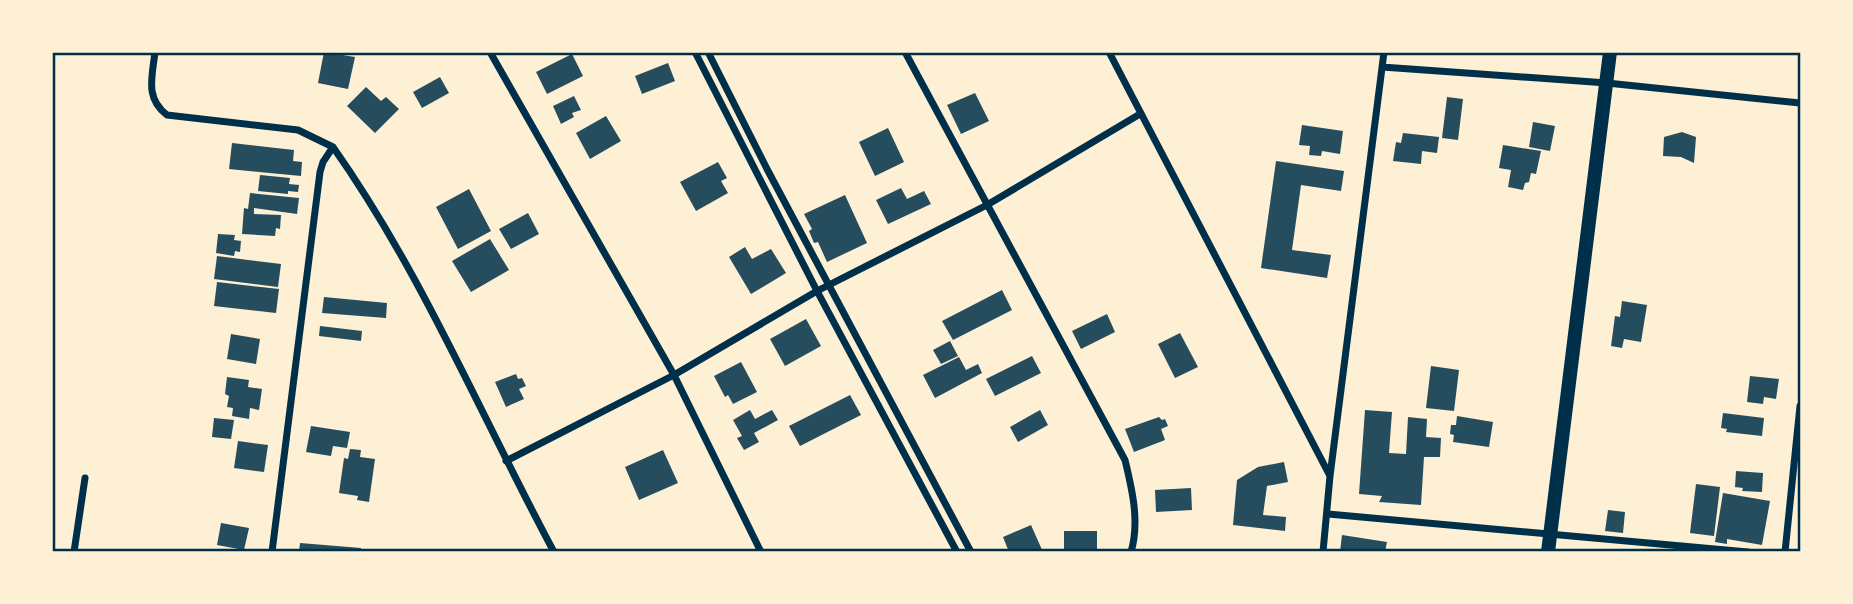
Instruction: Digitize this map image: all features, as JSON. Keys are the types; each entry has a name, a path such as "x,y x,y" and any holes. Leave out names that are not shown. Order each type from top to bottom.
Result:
{"highway":[{"path":"1549,551 1610,52"}],"street":[{"path":"155,52 151,90 156,107 167,115 298,130 332,147 363,190 401,255 448,341 506,461 554,551"},
{"path":"490,52 674,375 761,551"},
{"path":"695,52 817,291 957,551"},
{"path":"708,52 971,551"},
{"path":"905,52 1125,460 1133,499 1134,541 1130,551"},
{"path":"1109,52 1330,476"},
{"path":"1323,551 1330,476 1384,52"},
{"path":"1382,67 1606,83 1801,103"},
{"path":"716,92 726,86"},
{"path":"506,461 674,375 817,291 987,205 1140,114"},
{"path":"272,551 320,172 332,147"},
{"path":"1786,551 1801,406"},
{"path":"912,467 924,460"},
{"path":"75,551 86,478"},
{"path":"1328,514 1748,551"}],"building":[{"path":"324,52 355,57 348,89 318,83"},
{"path":"572,54 583,76 547,94 536,72"},
{"path":"668,63 675,81 642,94 635,76"},
{"path":"440,77 449,93 422,108 413,92"},
{"path":"366,87 381,101 386,97 399,109 375,133 347,106"},
{"path":"975,93 989,121 961,134 947,105"},
{"path":"574,96 581,110 572,113 574,117 561,124 553,106"},
{"path":"1447,97 1463,99 1458,140 1442,138"},
{"path":"606,116 621,141 590,159 576,133"},
{"path":"1533,122 1555,126 1550,151 1529,147"},
{"path":"1302,125 1343,131 1340,154 1322,151 1321,156 1309,155 1310,146 1299,145"},
{"path":"888,128 904,162 875,176 859,142"},
{"path":"1682,132 1696,137 1694,163 1681,157 1663,156 1664,137"},
{"path":"1403,133 1439,137 1437,153 1422,151 1421,164 1393,161 1396,142 1401,143"},
{"path":"232,143 294,150 293,161 302,162 301,176 229,169"},
{"path":"1503,145 1541,151 1536,174 1531,173 1523,190 1508,187 1511,170 1499,168"},
{"path":"1276,161 1344,171 1341,191 1301,185 1292,250 1331,255 1327,278 1261,268"},
{"path":"718,162 727,178 721,181 728,193 696,211 680,182"},
{"path":"260,175 290,178 289,184 299,185 298,192 288,191 288,194 258,191"},
{"path":"901,188 907,199 924,191 931,204 888,224 876,200"},
{"path":"469,189 491,231 458,249 436,207"},
{"path":"250,193 299,198 297,214 254,208 254,214 281,215 280,229 276,228 275,236 242,234 244,208 248,209"},
{"path":"845,195 867,243 827,262 818,242 814,243 809,231 812,229 804,214"},
{"path":"528,213 539,234 511,249 499,229"},
{"path":"218,234 235,235 234,240 241,241 240,252 235,251 234,256 216,253"},
{"path":"490,239 509,270 471,292 452,261"},
{"path":"745,247 752,259 771,249 786,273 751,294 729,257"},
{"path":"217,256 281,264 278,287 214,279"},
{"path":"217,282 279,289 276,313 214,306"},
{"path":"1002,290 1012,310 953,340 942,321"},
{"path":"324,297 387,303 386,318 322,313"},
{"path":"1622,301 1647,305 1641,342 1624,339 1622,348 1611,346 1615,316 1620,317"},
{"path":"1107,314 1115,332 1081,349 1072,331"},
{"path":"806,319 821,346 785,366 770,339"},
{"path":"320,326 362,331 361,341 319,336"},
{"path":"1180,333 1198,367 1175,378 1158,344"},
{"path":"231,334 260,339 256,364 227,359"},
{"path":"950,341 958,356 941,364 933,350"},
{"path":"1032,356 1041,373 995,396 986,379"},
{"path":"959,357 966,370 978,364 982,373 935,398 923,375"},
{"path":"741,362 757,392 733,404 728,395 725,397 714,376"},
{"path":"1431,366 1459,370 1454,411 1426,408"},
{"path":"516,374 526,386 519,389 524,399 506,407 495,382"},
{"path":"1750,376 1779,379 1776,399 1764,397 1763,404 1747,402"},
{"path":"227,377 249,380 248,387 262,389 259,410 250,408 249,419 232,416 233,408 227,407"},
{"path":"850,395 861,415 800,446 789,426"},
{"path":"750,410 755,419 772,410 778,420 754,433 759,442 744,450 737,438 742,436 733,420"},
{"path":"1040,410 1048,425 1018,442 1010,427"},
{"path":"1365,410 1392,412 1389,453 1406,454 1408,417 1427,419 1426,437 1441,438 1440,457 1424,457 1421,505 1379,502 1382,496 1359,494"},
{"path":"1723,413 1764,418 1762,436 1726,432 1727,429 1721,428"},
{"path":"1457,416 1493,422 1489,447 1453,442 1451,425 1456,425"},
{"path":"1159,417 1165,419 1168,426 1161,429 1165,440 1134,452 1125,429"},
{"path":"214,418 234,420 231,439 212,437"},
{"path":"311,426 350,432 347,448 333,446 331,456 306,452"},
{"path":"238,441 268,445 264,472 234,468"},
{"path":"350,449 361,450 360,457 375,459 369,502 357,500 358,496 339,493 344,458 348,459"},
{"path":"663,450 678,483 639,500 625,467"},
{"path":"1284,462 1288,482 1267,486 1263,515 1286,517 1285,531 1233,525 1237,480 1258,467"},
{"path":"1736,471 1763,473 1762,492 1742,491 1743,488 1735,487"},
{"path":"1696,484 1720,487 1714,536 1690,533"},
{"path":"1191,488 1192,510 1156,512 1155,490"},
{"path":"1723,493 1770,501 1762,545 1727,539 1727,544 1715,542"},
{"path":"1608,510 1625,512 1623,533 1605,531"},
{"path":"221,523 249,528 244,550 217,545"},
{"path":"1031,525 1043,552 1009,552 1003,537"},
{"path":"1064,531 1097,531 1097,552 1064,552"},
{"path":"1342,535 1387,542 1385,552 1340,552"},
{"path":"300,543 361,548 361,552 299,552"}]}
